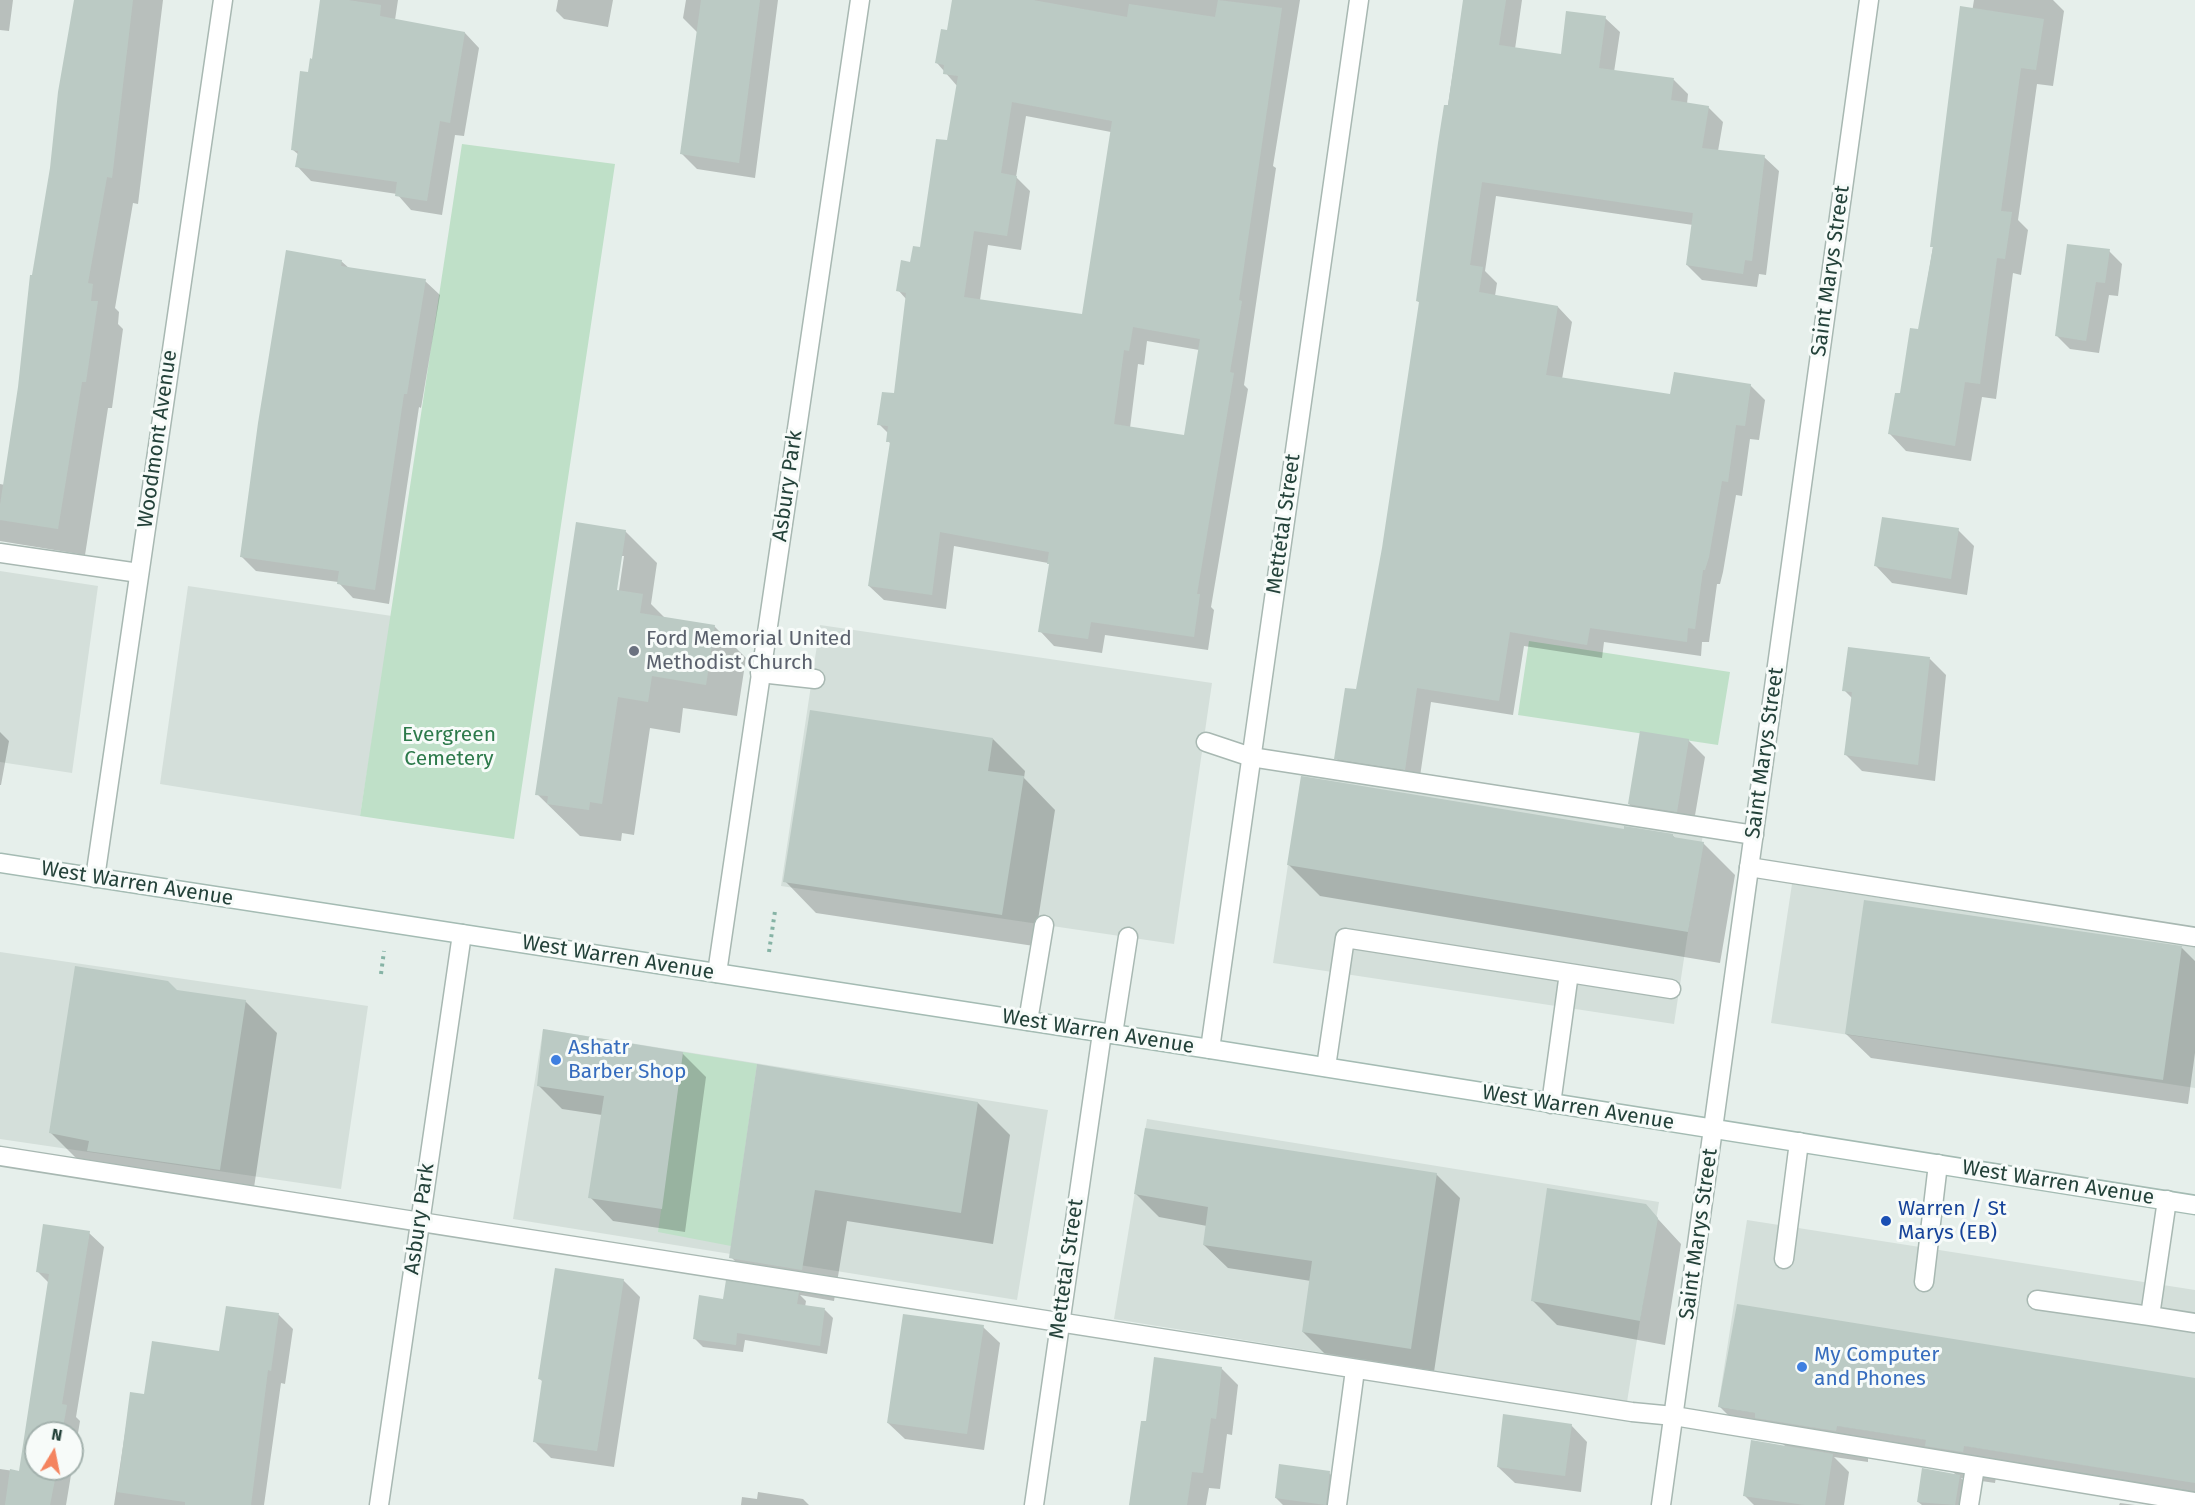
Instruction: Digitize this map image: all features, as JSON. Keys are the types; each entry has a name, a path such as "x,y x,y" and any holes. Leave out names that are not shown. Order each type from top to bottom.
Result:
{"street":[{"name":"Woodmont Avenue","path":"95,878 223,0"},
{"name":"Asbury Park","path":"717,973 860,0"},
{"name":"Mettetal Street","path":"1210,1049 1359,0"},
{"name":"Saint Marys Street","path":"1661,1505 1869,0"},
{"path":"0,553 139,573"},
{"path":"760,673 815,679"},
{"path":"1206,742 1251,757 1754,835"},
{"name":"West Warren Avenue","path":"0,863 1326,1067 2195,1205"},
{"path":"1749,867 2195,937"},
{"path":"1028,1021 1044,925"},
{"name":"Asbury Park","path":"380,1505 462,934"},
{"name":"Mettetal Street","path":"1034,1505 1059,1324 1108,1034 1128,937"},
{"path":"1326,1067 1345,938 1671,989"},
{"path":"1551,1104 1569,973"},
{"path":"1784,1259 1799,1142"},
{"path":"0,1156 420,1219 1059,1324 1632,1412 1674,1416 2195,1502"},
{"path":"1924,1282 1938,1164"},
{"path":"2150,1316 2167,1200"},
{"path":"2037,1300 2195,1323"},
{"path":"1338,1505 1356,1370"},
{"path":"1969,1505 1975,1467"}],"path":[{"path":"765,981 775,911"}],"shaded area":[{"path":"0,571 98,586 72,773 0,762"},
{"path":"188,586 392,616 360,816 160,784"},
{"path":"820,625 1212,683 1174,944 781,886"},
{"path":"1302,773 1703,834 1674,1024 1273,963"},
{"path":"1792,884 2195,947 2195,1088 1771,1023"},
{"path":"0,952 368,1006 341,1189 0,1139"},
{"path":"543,1029 1048,1110 1017,1300 513,1219"},
{"path":"1147,1119 1659,1202 1627,1402 1114,1319"},
{"path":"1747,1220 2195,1290 2195,1482 1718,1407"}],"green space":[{"name":"Evergreen Cemetery","path":"462,144 615,164 514,839 360,816"},
{"path":"1529,641 1730,672 1718,745 1518,715"},
{"path":"683,1052 757,1064 731,1246 658,1232"}],"building":[{"path":"74,0 133,0 112,178 107,177 88,283 93,284 91,301 98,301 86,382 82,382 58,529 0,520 0,505 18,387 30,275 32,275 50,168 58,92"},
{"path":"320,0 348,0 381,5 380,16 465,32 450,123 440,121 427,201 395,196 397,182 295,167 298,151 291,150 300,71 308,72 310,58 312,59"},
{"path":"701,0 760,0 739,163 680,154"},
{"path":"952,0 1033,0 1127,17 1129,4 1215,17 1218,0 1282,8 1239,300 1242,301 1230,372 1234,373 1197,594 1200,594 1194,637 1091,622 1088,639 1038,632 1049,552 940,532 932,595 868,586 890,442 886,442 888,426 877,425 882,392 894,393 906,293 896,291 901,260 910,262 913,246 920,247 936,139 947,140 958,76 943,74 944,65 935,63 941,29 947,30","holes":["1012,102 1112,121 1082,314 964,297 974,231 1007,236 1017,176 1001,173","1133,327 1200,339 1184,435 1114,424 1124,350 1129,351"]},
{"path":"1463,0 1506,0 1499,45 1561,54 1566,11 1606,16 1599,68 1674,78 1671,100 1709,106 1702,148 1765,155 1752,261 1745,260 1743,274 1686,265 1693,213 1482,182 1470,265 1483,267 1479,292 1558,306 1546,375 1670,394 1674,372 1751,384 1745,426 1736,425 1728,482 1722,481 1709,557 1705,570 1703,570 1695,629 1688,628 1687,642 1590,628 1587,645 1510,632 1499,701 1417,688 1405,770 1334,759 1345,688 1356,689 1382,548 1419,302 1416,301 1438,143 1444,105 1448,105"},
{"path":"1960,6 2044,19 2036,70 2021,68 2001,211 2012,212 2005,259 1997,258 1980,384 1965,382 1955,446 1888,434 1895,393 1900,393 1910,328 1918,329 1933,247 1930,247"},
{"path":"2067,244 2110,249 2105,283 2096,282 2086,341 2055,336"},
{"path":"286,250 342,260 341,266 426,279 407,394 404,394 375,590 337,584 339,571 240,557 258,423"},
{"path":"1882,517 1959,528 1951,579 1874,566"},
{"name":"Ford Memorial United Methodist Church","path":"576,522 626,530 617,590 643,594 640,613 715,625 706,685 652,676 648,702 618,697 602,804 590,802 589,810 547,804 548,796 535,795"},
{"path":"1848,647 1930,657 1918,765 1844,755 1852,692 1842,691"},
{"path":"810,710 993,738 988,771 1024,776 1002,915 783,882"},
{"path":"1640,731 1689,739 1677,812 1628,804"},
{"path":"1301,776 1624,829 1624,826 1673,834 1673,837 1704,842 1688,932 1287,865"},
{"path":"1864,900 2182,946 2163,1080 1845,1034"},
{"path":"75,966 168,981 177,990 246,1000 220,1170 87,1151 89,1141 49,1133"},
{"path":"543,1029 683,1052 662,1209 588,1198 604,1096 537,1086"},
{"path":"757,1064 978,1102 961,1213 815,1190 802,1270 729,1258"},
{"path":"1145,1128 1437,1173 1411,1349 1302,1332 1312,1261 1203,1245 1208,1207 1134,1194"},
{"path":"1547,1188 1646,1204 1658,1218 1640,1321 1531,1301"},
{"path":"43,1224 90,1231 62,1404 67,1405 64,1421 27,1421 49,1274 36,1272"},
{"path":"555,1268 624,1279 597,1451 533,1442 542,1380 538,1379"},
{"path":"726,1280 799,1292 797,1304 825,1308 820,1346 737,1333 736,1345 693,1339 699,1295 723,1299"},
{"path":"1737,1304 2195,1378 2195,1483 1964,1446 1963,1452 1925,1446 1926,1440 1837,1426 1836,1431 1755,1418 1755,1413 1718,1407"},
{"path":"226,1306 279,1313 271,1371 268,1370 251,1505 185,1505 185,1502 117,1492 130,1392 144,1394 152,1341 219,1351"},
{"path":"903,1314 984,1325 967,1434 887,1423"},
{"path":"1154,1357 1222,1367 1216,1419 1211,1418 1203,1473 1192,1472 1187,1505 1129,1505 1141,1421 1146,1421"},
{"path":"1503,1414 1572,1424 1565,1476 1497,1467"},
{"path":"24,1438 24,1481 55,1481 50,1505 5,1505 10,1469 19,1471"},
{"path":"1751,1440 1833,1454 1825,1505 1805,1505 1743,1496"},
{"path":"1279,1464 1330,1471 1326,1505 1275,1498"},
{"path":"1922,1468 1960,1475 1955,1505 1917,1502"}],"place":[{"name":"Ford Memorial United Methodist Church","path":"634,651"},
{"name":"Ashatr Barber Shop","path":"556,1060"},
{"name":"Warren / St Marys (EB)","path":"1886,1221"},
{"name":"My Computer and Phones","path":"1802,1367"}]}
